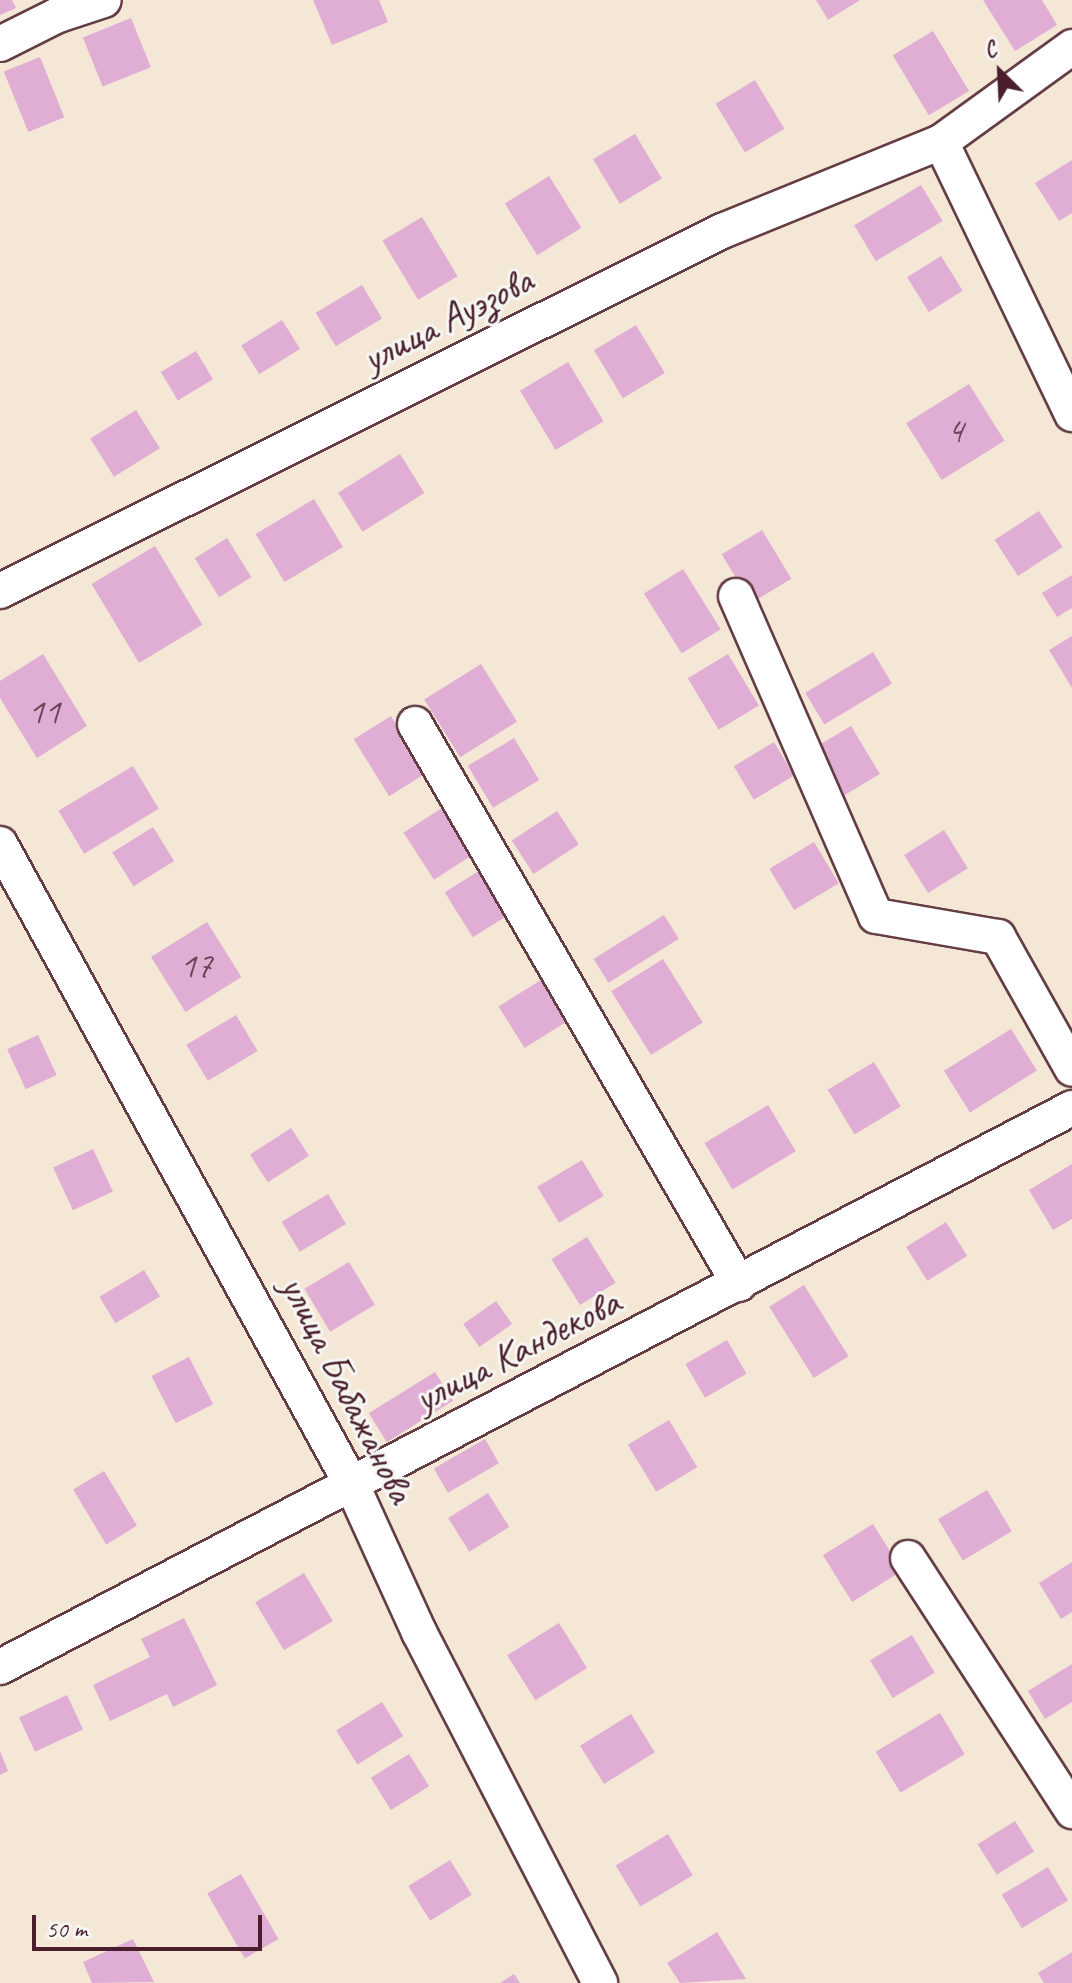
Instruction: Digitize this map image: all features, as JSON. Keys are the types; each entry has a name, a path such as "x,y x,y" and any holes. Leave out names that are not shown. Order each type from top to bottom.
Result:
{"street":[{"path":"0,44 58,15 104,0"},
{"name":"улица Ауэзова","path":"0,591 722,231 941,142 1072,47"},
{"path":"941,142 1072,414"},
{"path":"736,596 876,916 998,937 1072,1069"},
{"path":"415,724 739,1284"},
{"name":"улица Бабажанова","path":"0,844 352,1485 419,1632 600,1983"},
{"name":"улица Кандекова","path":"0,1667 1072,1108"},
{"path":"908,1558 1072,1811"}],"building":[{"path":"0,0 12,0 16,8 0,15"},
{"path":"313,0 379,0 388,22 332,45"},
{"path":"816,0 860,0 828,20"},
{"path":"983,0 1042,0 1057,25 1015,51"},
{"path":"131,18 151,67 103,87 83,37"},
{"path":"933,31 969,91 929,115 893,55"},
{"path":"40,57 64,117 28,132 4,72"},
{"path":"755,80 784,129 745,153 716,104"},
{"path":"635,134 662,179 620,204 593,159"},
{"path":"1072,160 1072,213 1059,221 1035,183"},
{"path":"549,176 581,228 537,255 505,204"},
{"path":"921,185 943,221 876,261 854,225"},
{"path":"422,217 458,276 418,300 383,241"},
{"path":"941,256 963,291 929,312 907,277"},
{"path":"362,285 382,318 336,346 316,313"},
{"path":"282,320 300,349 259,374 241,345"},
{"path":"636,325 665,373 623,398 594,350"},
{"path":"196,351 213,379 178,400 161,372"},
{"path":"568,362 604,421 556,450 520,391"},
{"path":"969,384 1005,441 942,480 906,423"},
{"path":"136,410 160,448 114,477 90,439"},
{"path":"400,454 424,493 362,532 338,493"},
{"path":"314,499 343,547 285,582 256,534"},
{"path":"1039,511 1062,547 1018,576 995,540"},
{"path":"762,530 791,579 751,603 722,554"},
{"path":"227,538 251,577 219,597 195,558"},
{"path":"155,546 202,625 139,663 92,584"},
{"path":"683,569 721,629 682,654 644,593"},
{"path":"1072,575 1072,608 1057,617 1042,593"},
{"path":"1072,636 1072,688 1049,650"},
{"path":"873,652 892,684 824,724 805,693"},
{"path":"43,654 87,726 37,758 0,698 0,681"},
{"path":"728,654 759,705 719,730 688,678"},
{"path":"481,664 517,722 460,757 424,700"},
{"path":"391,716 427,773 389,796 354,739"},
{"path":"851,726 880,774 845,795 816,747"},
{"path":"514,738 539,780 493,808 468,766"},
{"path":"774,742 794,775 754,800 734,766"},
{"path":"133,766 159,809 84,854 58,811"},
{"path":"448,804 478,851 434,880 404,833"},
{"path":"557,811 579,845 533,874 512,840"},
{"path":"153,827 174,861 133,886 112,852"},
{"path":"944,830 968,868 928,893 904,855"},
{"path":"814,842 839,883 794,910 769,869"},
{"path":"482,869 510,914 473,937 445,892"},
{"path":"664,915 679,939 608,983 594,959"},
{"path":"207,922 241,977 185,1012 151,957"},
{"path":"663,959 703,1023 651,1055 611,991"},
{"path":"541,980 567,1022 525,1048 499,1006"},
{"path":"236,1015 258,1051 208,1081 186,1045"},
{"path":"1011,1029 1037,1071 970,1112 944,1071"},
{"path":"38,1035 57,1075 26,1089 7,1049"},
{"path":"874,1062 901,1107 854,1134 828,1090"},
{"path":"768,1105 796,1151 732,1189 705,1143"},
{"path":"291,1128 309,1156 268,1182 250,1155"},
{"path":"93,1149 113,1192 73,1210 53,1168"},
{"path":"582,1160 604,1196 559,1223 537,1187"},
{"path":"1072,1164 1072,1219 1053,1230 1029,1190"},
{"path":"328,1194 346,1224 300,1252 282,1222"},
{"path":"946,1222 967,1256 927,1281 906,1247"},
{"path":"587,1237 616,1283 580,1305 551,1259"},
{"path":"349,1262 375,1305 330,1332 304,1289"},
{"path":"144,1270 160,1297 115,1323 99,1297"},
{"path":"804,1285 849,1356 814,1378 769,1307"},
{"path":"496,1301 512,1324 479,1347 463,1324"},
{"path":"727,1340 746,1374 705,1398 685,1364"},
{"path":"189,1357 213,1404 176,1423 152,1376"},
{"path":"435,1372 453,1401 387,1442 369,1413"},
{"path":"669,1420 697,1467 656,1492 628,1445"},
{"path":"485,1439 499,1463 448,1493 434,1468"},
{"path":"104,1471 137,1526 106,1544 73,1490"},
{"path":"987,1490 1012,1531 963,1561 938,1519"},
{"path":"488,1493 509,1527 469,1552 448,1518"},
{"path":"873,1524 902,1571 852,1602 823,1555"},
{"path":"1072,1562 1072,1612 1061,1619 1039,1583"},
{"path":"304,1573 333,1621 284,1650 255,1602"},
{"path":"184,1618 217,1685 173,1707 167,1694 110,1721 93,1685 150,1657 141,1639"},
{"path":"559,1623 587,1668 535,1700 507,1655"},
{"path":"912,1635 935,1673 893,1698 870,1660"},
{"path":"1072,1664 1072,1702 1045,1719 1028,1691"},
{"path":"67,1695 83,1729 35,1752 19,1717"},
{"path":"382,1702 403,1736 357,1765 336,1731"},
{"path":"940,1713 965,1754 900,1793 876,1752"},
{"path":"631,1714 655,1752 604,1784 580,1746"},
{"path":"0,1751 8,1771 0,1775"},
{"path":"409,1754 429,1786 391,1810 371,1778"},
{"path":"1015,1821 1034,1852 997,1875 978,1844"},
{"path":"668,1834 693,1875 640,1907 616,1865"},
{"path":"450,1860 472,1895 430,1921 408,1886"},
{"path":"1048,1867 1068,1900 1022,1928 1002,1895"},
{"path":"241,1874 278,1939 245,1958 207,1893"},
{"path":"717,1932 746,1979 680,1983 667,1963"},
{"path":"133,1939 154,1982 92,1983 83,1962"},
{"path":"1072,1952 1072,1983 1044,1983 1038,1973"},
{"path":"514,1974 520,1983 500,1983"}]}
